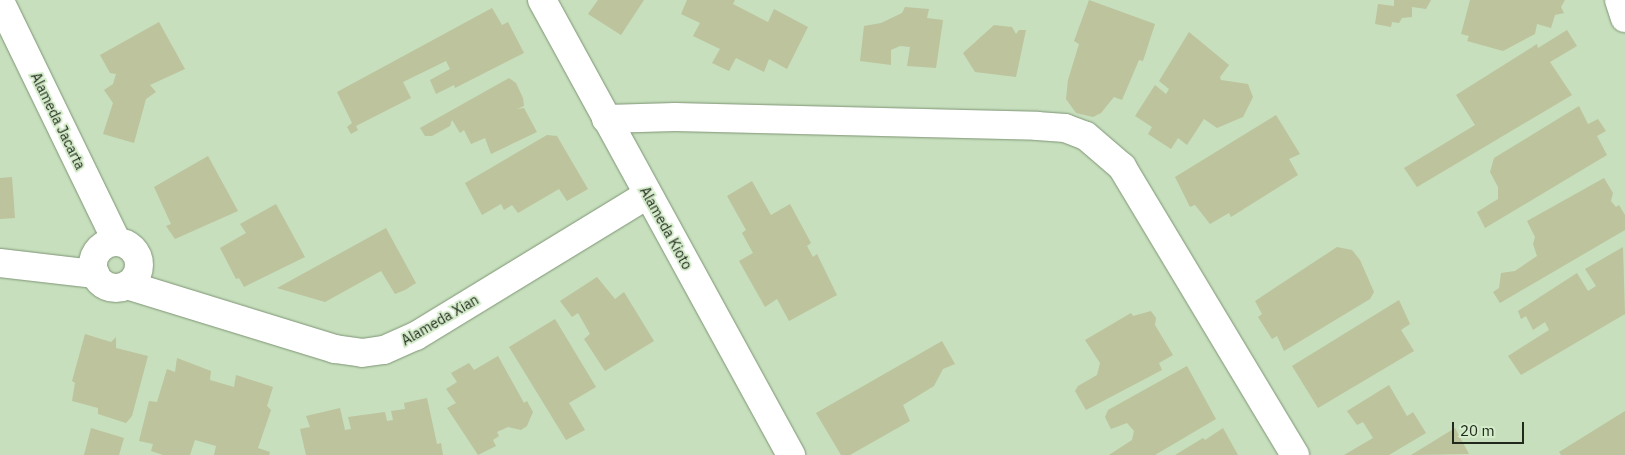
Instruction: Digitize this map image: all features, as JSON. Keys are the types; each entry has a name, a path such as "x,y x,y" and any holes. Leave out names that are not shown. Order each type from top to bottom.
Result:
{"street":[{"name":"Alameda Kioto","path":"542,0 647,195 791,455"},
{"path":"1619,0 1625,18"},
{"name":"Alameda Jacarta","path":"0,1 117,242"},
{"path":"606,119 675,117 1037,126 1065,128 1086,136 1122,167 1295,455"},
{"name":"Alameda Xian","path":"127,285 335,349 362,352 384,350 416,336 647,195"},
{"path":"117,242 130,247 138,259 137,274 127,285 105,285 95,274 94,259 97,252 109,243 117,242"},
{"path":"0,263 95,274"}],"building":[{"path":"598,0 644,0 621,35 588,14"},
{"path":"687,0 735,0 733,4 768,22 774,9 808,27 787,69 769,59 764,72 736,58 729,71 712,63 720,49 693,36 700,23 681,14"},
{"path":"1089,0 1155,24 1143,61 1139,60 1122,100 1114,97 1101,113 1093,117 1076,113 1066,99 1068,80 1079,44 1074,41"},
{"path":"1394,0 1431,0 1426,9 1412,7 1412,17 1402,18 1399,23 1392,22 1391,27 1375,24 1378,4 1394,6"},
{"path":"1470,0 1565,0 1561,7 1564,13 1555,15 1551,28 1537,24 1535,34 1503,51 1467,41 1469,36 1461,34"},
{"path":"905,7 929,9 927,18 943,20 936,68 907,66 910,47 900,46 891,50 891,65 860,61 864,26 881,23 902,13"},
{"path":"492,8 502,25 508,22 524,53 455,88 454,85 436,94 430,80 450,69 446,61 403,82 411,98 356,126 358,130 351,134 347,127 352,123 337,92"},
{"path":"159,22 185,69 150,85 156,92 146,99 134,143 103,134 113,103 104,90 113,84 116,74 110,73 100,55"},
{"path":"994,25 1012,27 1016,34 1019,30 1026,30 1016,77 975,72 963,53"},
{"path":"1567,30 1577,46 1550,62 1572,95 1417,187 1404,168 1475,125 1456,95 1537,44 1538,48"},
{"path":"1189,32 1229,65 1220,77 1221,80 1248,84 1253,97 1243,117 1217,128 1204,119 1187,145 1178,138 1171,149 1148,134 1152,127 1135,116 1155,85 1166,94 1169,89 1159,81"},
{"path":"509,78 516,83 523,98 524,106 517,109 524,108 537,132 491,154 485,138 471,144 464,130 460,133 452,120 450,126 432,136 425,136 420,128"},
{"path":"1579,106 1588,124 1598,119 1606,131 1597,136 1607,155 1485,228 1477,212 1498,199 1498,187 1490,172 1494,158"},
{"path":"1276,115 1300,154 1289,159 1298,175 1231,217 1229,213 1210,224 1195,205 1190,207 1175,177"},
{"path":"547,135 557,136 588,189 567,201 559,189 518,213 512,205 504,210 501,204 482,215 465,183"},
{"path":"208,156 238,211 175,239 166,226 171,224 154,187"},
{"path":"12,177 15,218 0,219 0,178"},
{"path":"1604,178 1613,193 1611,201 1616,207 1619,205 1625,215 1625,230 1500,303 1493,292 1499,288 1501,273 1515,271 1537,256 1533,244 1535,237 1527,221"},
{"path":"752,181 771,215 790,204 811,243 807,246 813,257 817,254 837,295 789,321 777,299 765,307 739,261 753,253 742,233 746,230 727,196"},
{"path":"276,204 305,257 244,287 239,278 236,279 220,248 246,233 240,224"},
{"path":"386,228 416,283 405,290 395,294 381,271 325,302 277,288"},
{"path":"1337,247 1352,250 1360,260 1374,292 1370,299 1284,351 1277,336 1272,339 1258,317 1262,314 1255,301"},
{"path":"1623,247 1625,314 1521,375 1508,356 1549,330 1545,322 1533,330 1526,316 1521,319 1518,311 1577,273 1588,291 1596,286 1585,269"},
{"path":"597,277 615,299 624,292 654,341 605,371 584,339 590,334 578,313 572,317 560,301"},
{"path":"1399,300 1410,324 1401,330 1414,351 1318,408 1292,366"},
{"path":"1151,311 1156,318 1155,325 1173,355 1159,363 1162,370 1086,410 1075,391 1078,386 1097,375 1100,363 1085,340 1131,313 1133,316"},
{"path":"555,319 596,387 569,403 585,430 566,440 509,347"},
{"path":"85,334 111,342 116,337 116,348 148,356 132,416 126,423 98,414 98,408 72,401 75,383 72,381"},
{"path":"942,341 955,364 943,369 934,386 903,405 910,421 850,455 841,455 816,413"},
{"path":"498,356 524,403 527,401 533,412 527,426 521,430 508,427 497,432 499,436 493,440 496,446 478,455 447,408 456,403 446,389 457,382 451,373 469,363 474,370"},
{"path":"177,358 211,371 210,380 234,387 236,375 273,387 267,406 271,410 258,448 270,452 269,455 214,455 216,446 195,440 190,455 163,455 151,451 153,444 139,441 149,401 157,402 167,369 175,372"},
{"path":"1187,366 1216,419 1155,455 1109,455 1132,440 1134,431 1127,423 1111,429 1105,417 1108,410"},
{"path":"1389,385 1407,416 1413,412 1426,433 1389,455 1344,455 1373,438 1363,422 1357,425 1347,411"},
{"path":"427,398 437,444 441,443 443,455 306,455 300,429 310,427 306,416 340,408 345,430 351,429 348,417 385,412 387,421 393,420 391,411 405,409 404,403"},
{"path":"1625,411 1625,455 1561,455 1559,452"},
{"path":"91,428 124,438 119,455 84,455"},
{"path":"1223,428 1238,455 1175,455 1203,438 1205,440"},
{"path":"1455,428 1469,454 1411,455"}]}
